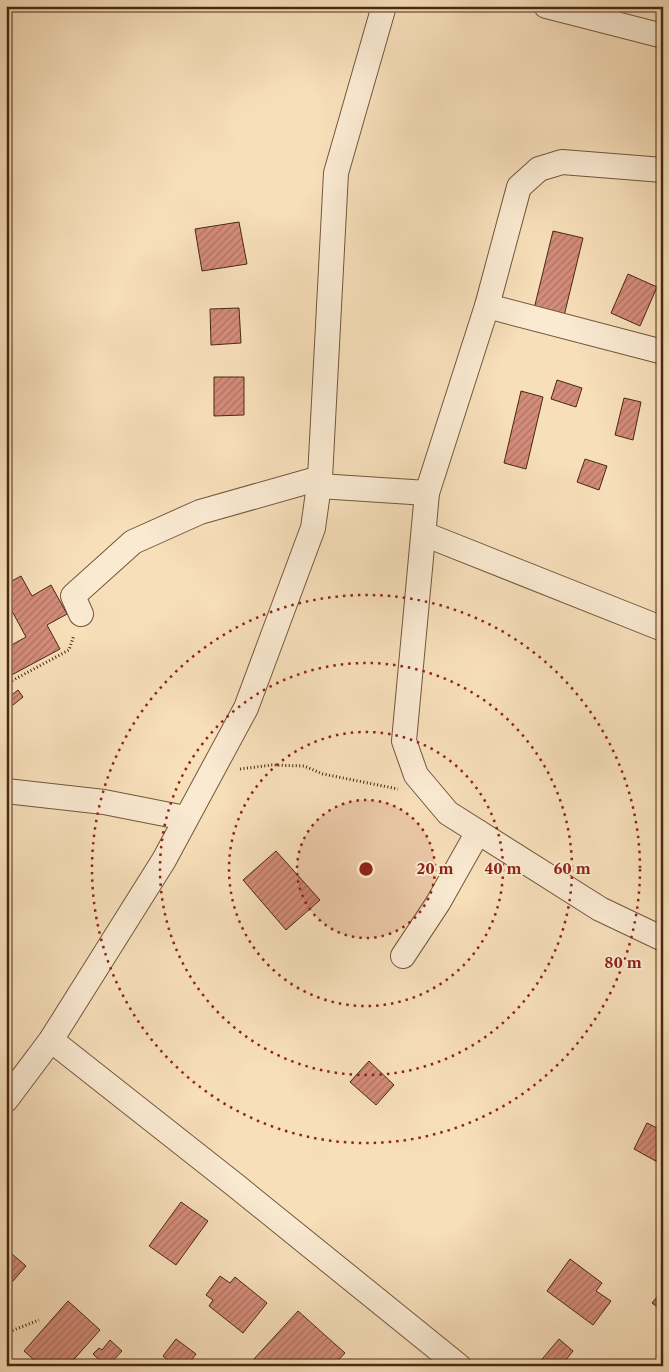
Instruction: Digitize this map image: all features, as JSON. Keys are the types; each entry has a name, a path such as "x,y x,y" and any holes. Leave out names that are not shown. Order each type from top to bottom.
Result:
{"street":[{"path":"6,1100 51,1040 164,860 246,708 312,528 319,482 336,173 384,6"},
{"path":"546,6 613,14 663,36"},
{"path":"663,170 562,162 538,169 519,188 487,306 427,493 404,741 416,775 448,812 600,909 663,940"},
{"path":"487,306 663,352"},
{"path":"81,614 73,596 133,542 200,512 319,482 427,493"},
{"path":"424,534 663,629"},
{"path":"6,791 104,802 185,818"},
{"path":"403,956 438,903 478,832"},
{"path":"51,1040 459,1366"}],"path":[{"path":"6,684 69,650 81,614"},
{"path":"210,774 272,764 304,766 323,774 410,791 424,783"},
{"path":"6,1333 39,1320"},
{"path":"6,1360 16,1366"}],"building":[{"path":"239,222 247,264 202,271 195,229"},
{"path":"553,231 583,238 563,320 533,313"},
{"path":"628,274 657,287 640,326 611,313"},
{"path":"239,308 241,343 211,345 210,309"},
{"path":"214,377 244,377 244,415 214,416"},
{"path":"557,380 582,388 576,407 551,399"},
{"path":"521,391 543,397 526,469 504,463"},
{"path":"624,398 641,402 633,440 615,435"},
{"path":"585,459 607,466 599,490 577,482"},
{"path":"21,576 32,596 51,585 67,614 47,625 60,649 6,678 6,648 26,637 12,611 6,614 6,584"},
{"path":"18,690 23,697 13,705 8,698"},
{"path":"276,851 320,900 286,930 243,880"},
{"path":"369,1061 394,1085 376,1105 350,1082"},
{"path":"647,1123 663,1131 663,1165 634,1149"},
{"path":"181,1202 208,1221 176,1265 149,1246"},
{"path":"6,1249 26,1266 6,1289"},
{"path":"570,1259 602,1283 596,1291 611,1301 593,1325 547,1291"},
{"path":"220,1276 230,1283 235,1277 267,1303 243,1333 209,1306 213,1300 206,1295"},
{"path":"661,1292 663,1294 663,1311 652,1303"},
{"path":"68,1301 100,1330 68,1366 41,1366 24,1351"},
{"path":"298,1311 345,1353 333,1366 261,1366 254,1359"},
{"path":"176,1339 196,1354 187,1366 175,1366 163,1356"},
{"path":"559,1339 573,1351 561,1366 540,1366 538,1364"},
{"path":"110,1340 122,1351 106,1366 93,1354 99,1348 102,1350"}]}
